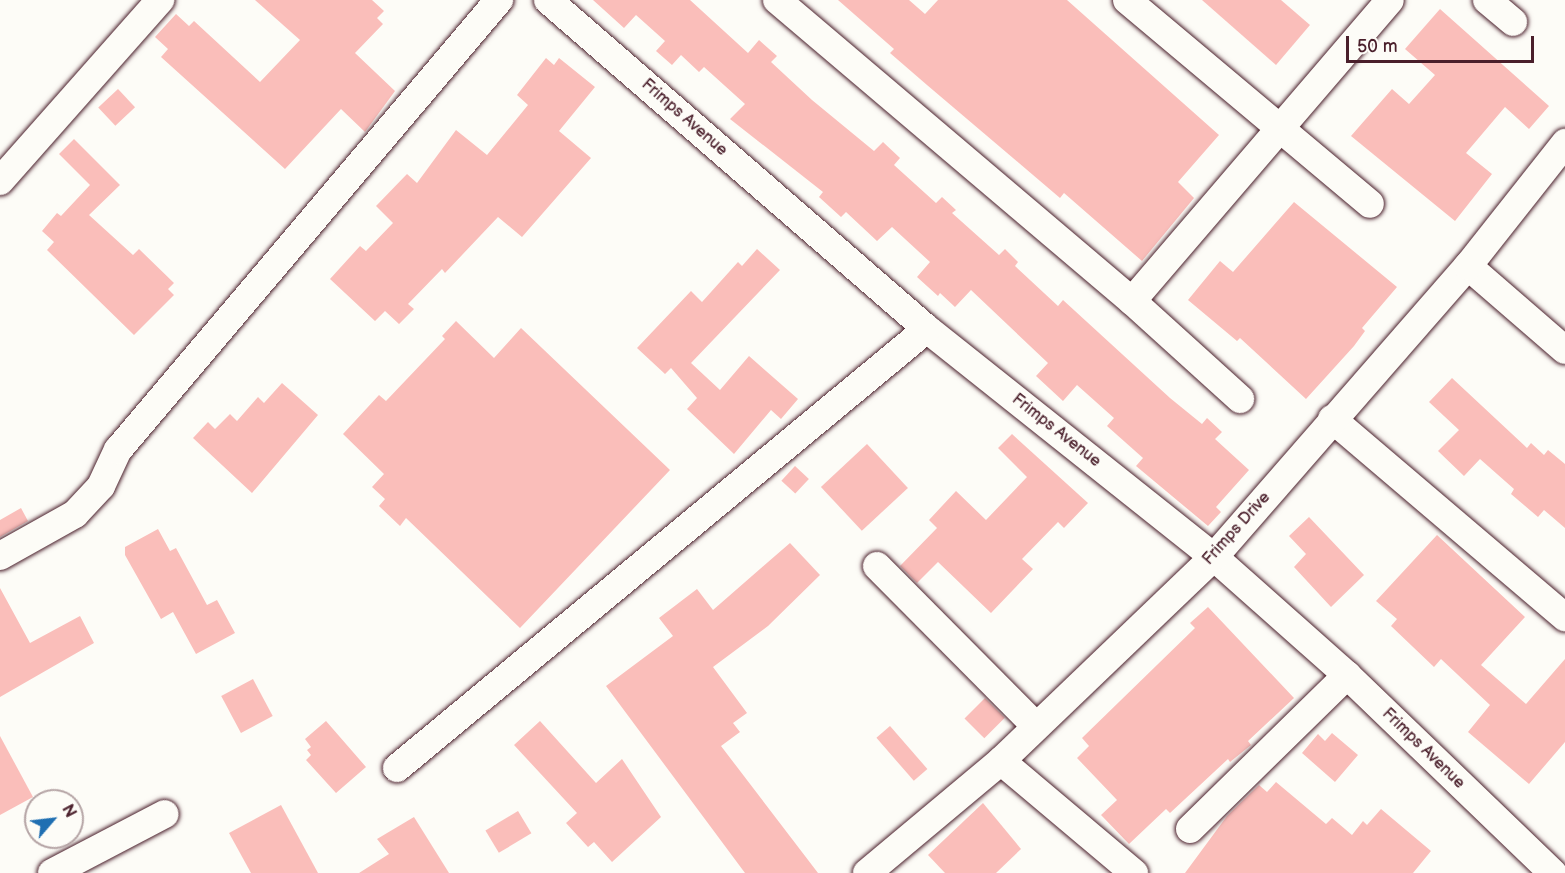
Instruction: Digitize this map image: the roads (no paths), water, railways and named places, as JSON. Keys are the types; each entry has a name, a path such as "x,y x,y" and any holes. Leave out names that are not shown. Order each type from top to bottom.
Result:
{"street":[{"path":"0,181 160,0"},
{"path":"0,556 75,514 101,486 118,450 499,0"},
{"name":"Frimps Avenue","path":"548,0 927,329 1214,557 1347,675 1553,873"},
{"path":"777,0 1132,301 1240,399"},
{"path":"1127,0 1279,130 1370,204"},
{"path":"1132,301 1390,0"},
{"path":"1487,0 1513,22"},
{"name":"Frimps Drive","path":"867,873 1001,761 1214,557 1332,419 1468,266 1565,143"},
{"path":"1468,266 1565,350"},
{"path":"398,768 927,329"},
{"path":"1332,419 1565,617"},
{"path":"877,566 1036,726"},
{"path":"1190,829 1347,675"},
{"path":"1001,761 1134,873"},
{"path":"52,873 165,814"}]}
